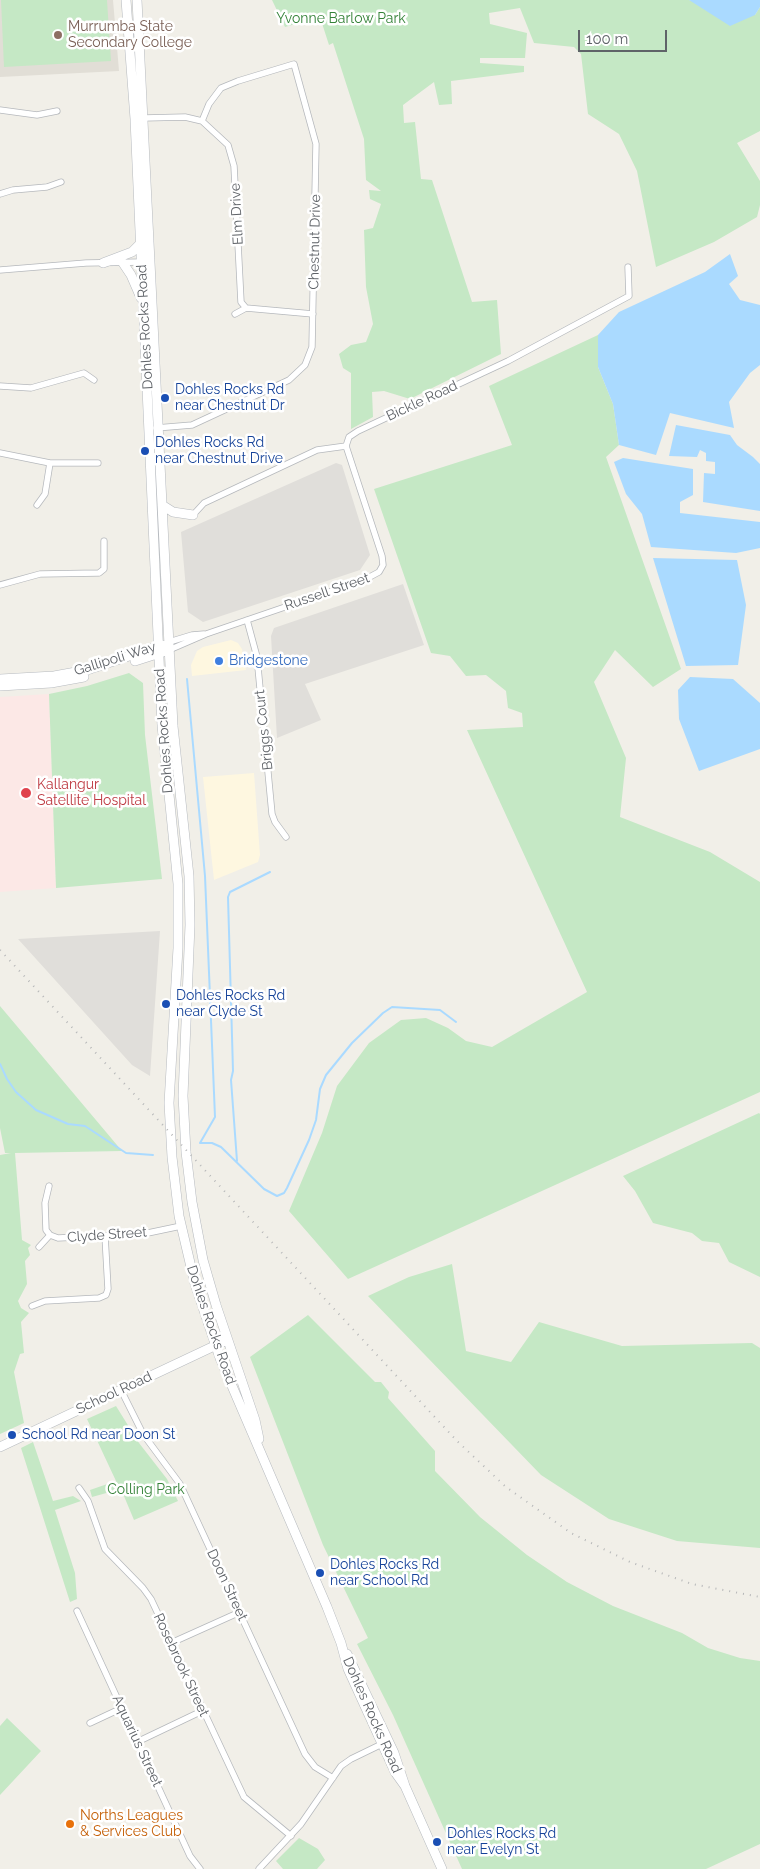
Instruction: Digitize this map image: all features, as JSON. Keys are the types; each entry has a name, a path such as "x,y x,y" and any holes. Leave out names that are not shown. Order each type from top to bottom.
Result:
{"main road":[{"name":"Dohles Rocks Road","path":"126,0 132,66 141,244 146,262 144,308 162,505 175,747 186,838 189,893 184,1081 186,1152 199,1239 210,1285 255,1420 260,1447"},
{"name":"Dohles Rocks Road","path":"137,0 144,118 146,262 154,428 158,650 163,746 178,877 178,927 169,1103 172,1157 181,1226 195,1284 215,1346 246,1423 260,1447 341,1643 385,1742 395,1772 405,1786 442,1869"},
{"path":"103,263 132,252 141,244"},
{"path":"123,263 132,274 144,308"},
{"path":"162,505 173,512 193,515"},
{"name":"Gallipoli Way","path":"0,686 71,679 169,646"},
{"name":"Gallipoli Way","path":"0,679 48,676 87,670 158,650"},
{"name":"School Road","path":"0,1447 227,1340"}],"street":[{"name":"Chestnut Drive","path":"154,428 192,425 289,380 305,365 312,347 316,144 294,64 238,81 222,88 209,104 202,121"},
{"path":"0,110 37,115 57,111"},
{"path":"144,118 185,117 202,121"},
{"name":"Elm Drive","path":"202,121 228,145 234,166 241,302 246,308"},
{"path":"0,194 13,190 47,187 60,182"},
{"path":"0,270 146,262"},
{"name":"Bickle Road","path":"346,446 349,438 358,431 508,361 629,296 628,267"},
{"path":"235,314 246,308 313,314"},
{"path":"0,386 31,388 84,373 94,380"},
{"path":"193,515 204,503 317,450 346,446"},
{"name":"Russell Street","path":"169,646 194,641 206,634 364,580 381,570 382,556 346,446"},
{"path":"0,453 50,463 98,463"},
{"path":"37,505 45,494 50,463"},
{"path":"0,585 40,574 99,573 104,569 104,541"},
{"name":"Briggs Court","path":"247,620 257,657 272,814 275,822 286,837"},
{"path":"49,1186 45,1203 46,1230 50,1235"},
{"name":"Clyde Street","path":"39,1247 50,1235 58,1238 142,1234 181,1226"},
{"path":"32,1306 45,1301 99,1298 106,1295 108,1289 105,1236"},
{"name":"Doon Street","path":"121,1390 143,1434 180,1484 305,1754 315,1767 333,1778"},
{"name":"Rosebrook Street","path":"79,1488 88,1501 103,1546 148,1594 244,1797 291,1836"},
{"name":"Aquarius Street","path":"76,1611 190,1856 200,1869"},
{"path":"171,1643 240,1612"},
{"path":"90,1723 122,1708"},
{"path":"137,1742 202,1711"},
{"path":"259,1869 291,1836 333,1778 348,1761 385,1742"}],"shaded area":[{"name":"Murrumba State Secondary College","path":"0,0 113,0 119,71 0,77"},
{"path":"336,463 342,465 370,555 360,570 203,622 188,612 181,532"},
{"path":"403,584 424,645 305,684 321,720 277,738 271,636 274,628"},
{"name":"Bridgestone","path":"231,640 238,643 242,649 246,670 192,676 191,665 197,651 203,647"},
{"name":"Kallangur Satellite Hospital","path":"49,694 56,888 0,892 0,697"},
{"path":"254,773 260,855 258,862 214,880 203,777"},
{"path":"160,931 150,1076 132,1065 18,939"}],"green space":[{"name":"Murrumba State Secondary College","path":"1,0 107,0 111,61 4,67"},
{"name":"Yvonne Barlow Park","path":"272,0 689,0 755,15 760,7 760,131 737,143 760,181 760,205 757,217 714,242 656,267 637,171 619,134 588,114 581,54 574,47 534,43 520,8 489,13 490,24 527,33 525,58 480,58 480,63 524,66 524,72 451,81 452,104 439,105 434,82 403,105 404,123 415,122 421,179 432,180 472,302 497,300 501,354 410,399 384,391 372,392 373,417 351,429 351,373 343,368 339,354 351,345 366,342 373,324 366,287 364,230 373,228 381,204 370,199 369,190 381,191 366,180 364,139 333,43 329,45 320,17 285,27"},
{"path":"598,335 598,367 613,404 619,445 606,457 681,669 653,687 615,650 594,682 626,758 620,817 710,852 760,882 760,1092 348,1279 289,1211 322,1133 337,1086 369,1043 401,1020 426,1018 448,1028 466,1041 492,1047 587,992 467,730 523,727 522,713 508,708 506,691 486,675 466,676 450,656 431,653 374,489 512,445 489,386"},
{"path":"129,673 143,683 145,735 162,879 56,888 49,694 87,686"},
{"path":"0,1006 122,1151 15,1153 22,1240 31,1245 28,1248 30,1255 25,1261 27,1284 18,1301 21,1308 29,1313 21,1322 24,1353 20,1354 14,1372 24,1423 0,1434 0,1155 11,1153 5,1153 0,1128"},
{"path":"759,1113 760,1277 729,1262 719,1243 702,1241 692,1233 653,1223 635,1191 623,1176"},
{"path":"452,1264 466,1351 511,1362 539,1322 622,1346 752,1343 760,1348 760,1548 677,1541 609,1519 541,1475 368,1296 409,1277"},
{"path":"308,1315 375,1382 381,1382 389,1392 388,1398 435,1451 435,1471 480,1517 527,1555 567,1582 613,1606 682,1633 708,1648 740,1658 760,1661 760,1844 706,1869 462,1869 393,1715 357,1644 368,1638 323,1545 250,1357"},
{"name":"Colling Park","path":"116,1406 139,1443 167,1479 178,1501 134,1520 121,1489 92,1497 90,1490 116,1481 87,1419"},
{"path":"33,1442 53,1501 73,1496 81,1501 55,1510 75,1573 77,1599 70,1602 21,1448"},
{"path":"7,1718 41,1751 0,1795 0,1726"},
{"path":"299,1838 318,1849 325,1860 317,1869 283,1869 276,1861"}],"water":[{"path":"689,0 760,0 760,7 755,15 730,26"},
{"path":"730,254 738,276 729,284 740,300 760,305 760,365 750,373 729,402 734,428 670,413 656,455 619,445 613,404 598,367 598,335 619,312 705,272"},
{"path":"676,425 730,435 737,445 760,464 760,511 703,502 704,473 715,474 715,462 706,461 706,453 700,450 697,457 669,456"},
{"path":"623,458 693,469 693,495 680,502 680,513 760,522 760,548 736,553 651,547 642,514 626,494 614,462"},
{"path":"653,558 737,560 746,605 738,665 686,666"},
{"path":"690,677 733,679 760,703 760,749 699,771 679,719 678,690"}],"waterway":[{"path":"187,679 205,876 215,1117 200,1143"},
{"path":"237,1161 231,1080 233,1071 228,897 230,892 270,872"},
{"path":"200,1143 212,1143 221,1147 264,1189 277,1196 284,1193 309,1140 316,1120 320,1089 326,1075 352,1043 383,1013 392,1007 440,1010 456,1022"},
{"path":"0,1064 16,1092 36,1110 68,1124 85,1126 126,1153 153,1155"}],"railway":[{"path":"0,950 457,1441 506,1487 571,1533 630,1562 692,1584 760,1597"}],"place":[{"name":"Murrumba State Secondary College","path":"58,35"},
{"name":"Dohles Rocks Rd near Chestnut Dr","path":"165,398"},
{"name":"Dohles Rocks Rd near Chestnut Drive","path":"145,451"},
{"name":"Bridgestone","path":"219,661"},
{"name":"Kallangur Satellite Hospital","path":"26,793"},
{"name":"Dohles Rocks Rd near Clyde St","path":"166,1004"},
{"name":"School Rd near Doon St","path":"12,1435"},
{"name":"Dohles Rocks Rd near School Rd","path":"320,1573"},
{"name":"Norths Leagues & Services Club","path":"70,1824"},
{"name":"Dohles Rocks Rd near Evelyn St","path":"437,1842"}]}
